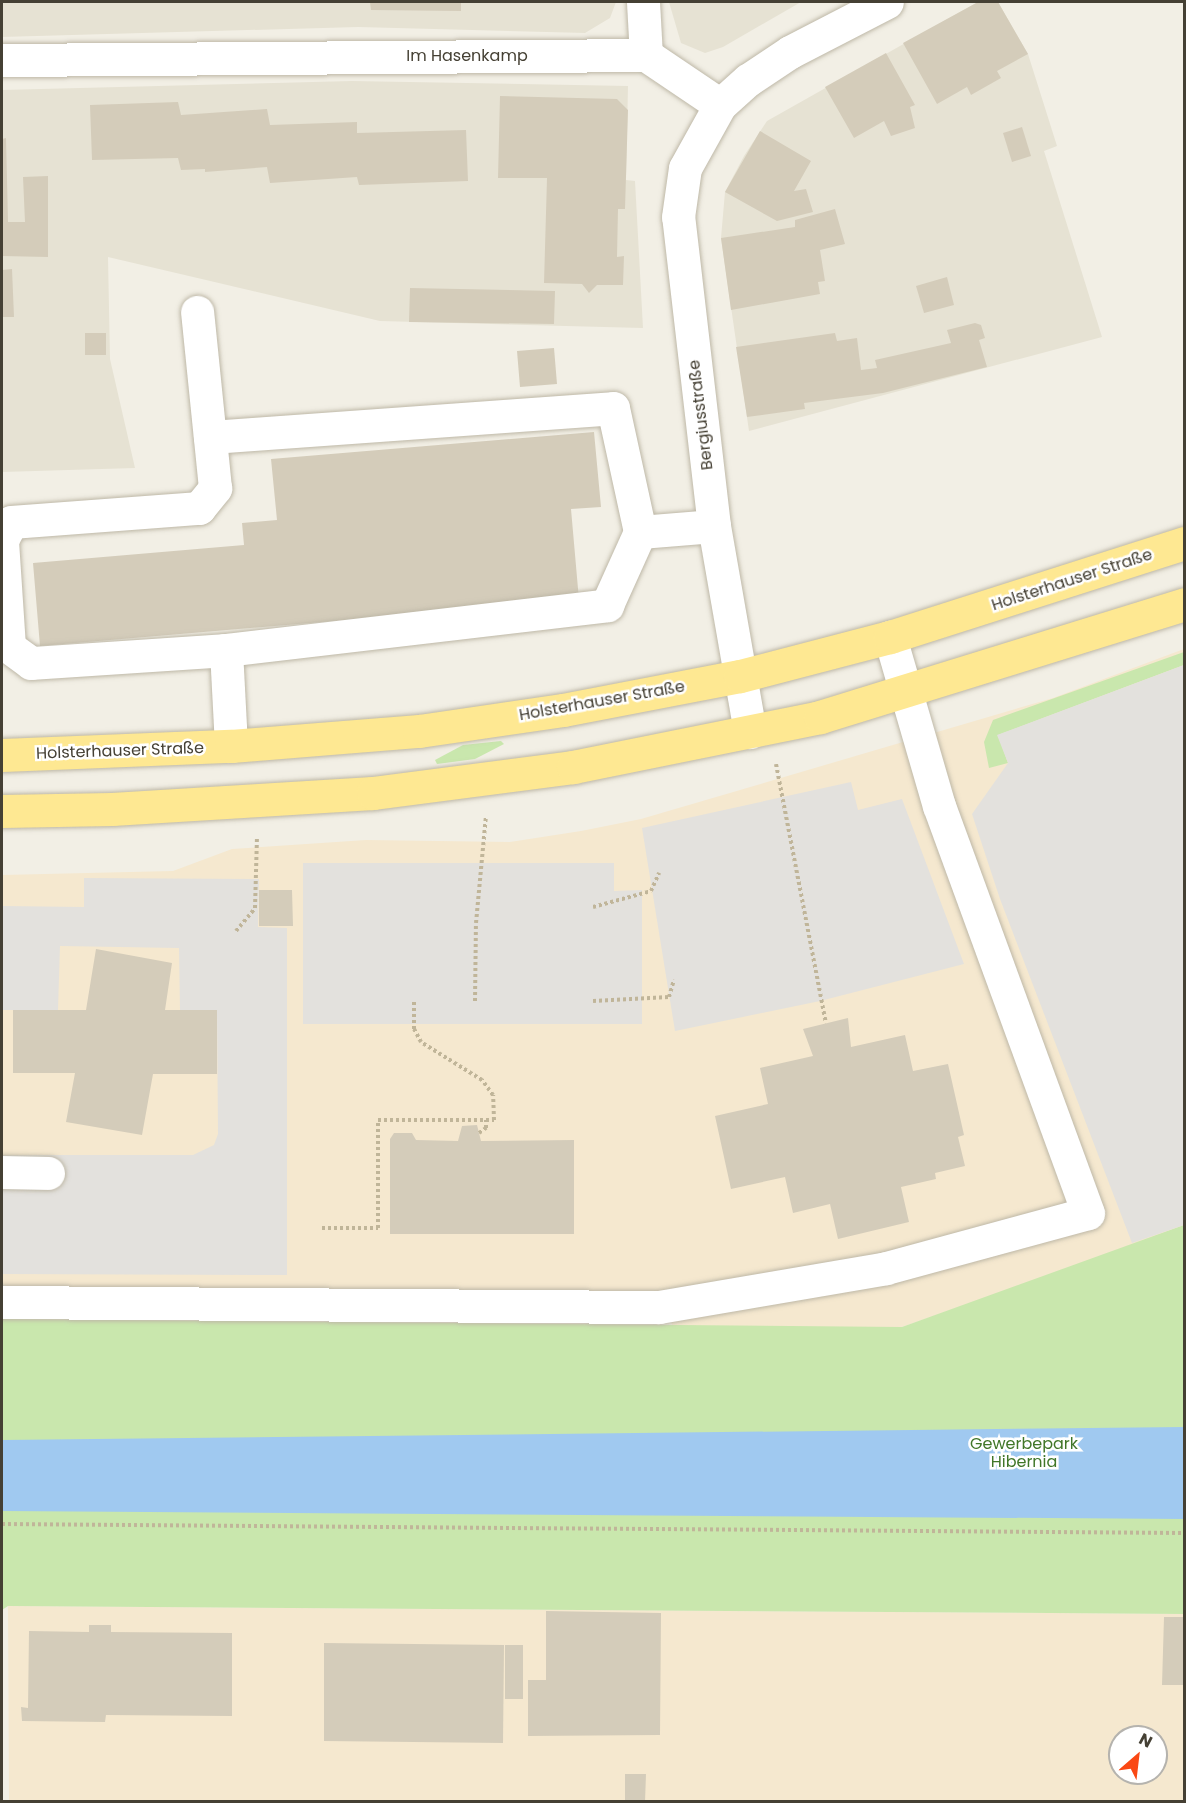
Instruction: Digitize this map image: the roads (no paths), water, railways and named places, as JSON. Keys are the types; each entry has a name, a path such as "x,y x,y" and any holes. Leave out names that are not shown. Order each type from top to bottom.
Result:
{"main road":[{"name":"Holsterhauser Straße","path":"2,755 231,746 430,729 563,710 740,676 890,637 1185,543"},
{"path":"2,811 257,801 488,780 760,730 904,694 1185,604"}],"street":[{"path":"643,2 646,55 720,105 790,52 887,2"},
{"name":"Im Hasenkamp","path":"2,60 646,55"},
{"name":"Bergiusstraße","path":"720,105 685,168 678,217 714,526 740,676 760,730"},
{"path":"197,312 215,488 199,508 10,522 2,541 9,647 31,663 226,650 607,605 640,532 614,408 210,437"},
{"path":"640,532 714,526"},
{"path":"2,1302 659,1307 886,1268 1088,1213 943,817 904,694 890,637"},
{"path":"226,650 231,746"},
{"path":"2,1172 48,1173"}],"water":[{"path":"1184,1427 1184,1519 2,1511 2,1440"}],"park label":[{"name":"Gewerbepark Hibernia","path":"1024,1453"}]}
